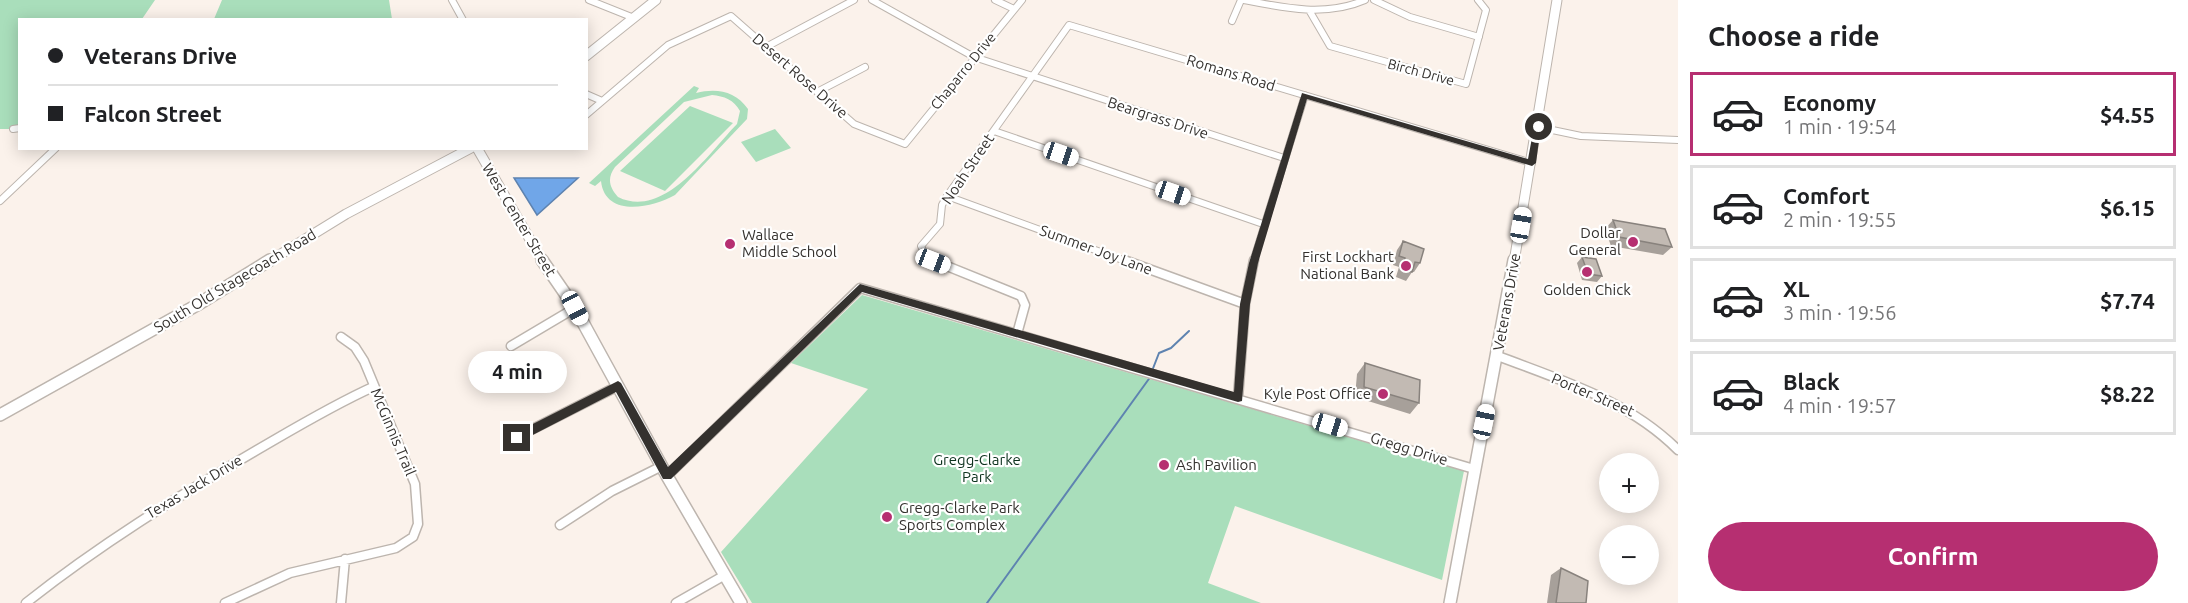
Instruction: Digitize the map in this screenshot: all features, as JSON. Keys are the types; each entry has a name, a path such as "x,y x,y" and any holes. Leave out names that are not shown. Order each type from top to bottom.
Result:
{"street":[{"path":"452,0 462,18"},
{"path":"589,0 634,18"},
{"path":"588,54 656,0"},
{"path":"766,47 854,0"},
{"path":"872,0 974,57"},
{"path":"995,0 1014,9"},
{"name":"Chaparro Drive","path":"905,144 1022,0"},
{"path":"1232,21 1243,0 1309,10 1330,9 1365,0"},
{"path":"1374,0 1410,17 1479,37"},
{"name":"Birch Drive","path":"1309,10 1330,46 1466,84 1486,10 1478,0"},
{"name":"Veterans Drive","path":"1450,603 1539,127 1557,0"},
{"name":"Desert Rose Drive","path":"602,100 668,45 731,16 854,124 905,144"},
{"name":"Noah Street","path":"1017,334 1025,304 1021,296 933,261 922,252 922,243 940,224 942,205 947,196 1069,25"},
{"name":"Romans Road","path":"1069,25 1532,163"},
{"name":"Beargrass Drive","path":"974,57 1031,78 1284,158"},
{"path":"817,92 865,67"},
{"path":"588,95 602,100 588,113"},
{"path":"1238,398 1245,304 1263,224 1305,95"},
{"path":"1539,127 1581,136 1678,140"},
{"path":"994,131 1263,224"},
{"path":"0,201 54,150"},
{"name":"South Old Stagecoach Road","path":"0,415 197,305 346,214 467,150"},
{"name":"West Center Street","path":"478,150 544,264 575,308 664,471 741,603"},
{"name":"Summer Joy Lane","path":"947,196 1245,304"},
{"name":"Gregg Drive","path":"664,471 860,288 1474,469"},
{"path":"511,346 575,308"},
{"name":"McGinnis Trail","path":"341,337 355,347 364,361 415,484 418,524 413,537 396,549 345,559"},
{"name":"Porter Street","path":"1498,356 1624,406 1665,435 1678,450"},
{"path":"517,438 618,386"},
{"name":"Texas Jack Drive","path":"26,603 97,548 163,504 338,403 373,387"},
{"path":"560,525 612,491 664,471"},
{"path":"225,603 290,573 345,559 340,603"},
{"path":"676,603 725,575"}],"green space":[{"path":"0,0 155,0 143,18 18,18 18,129 0,129"},
{"path":"222,0 389,0 392,18 214,18"},
{"path":"694,86 699,88 696,93 725,92 737,98 748,109 747,119 675,195 665,200 643,206 620,205 611,201 604,193 601,181 595,186 589,183","holes":["712,95 728,99 740,111 737,124 699,166 668,192 652,200 635,202 618,197 610,182 615,167 684,102"]},
{"path":"690,106 733,123 665,191 620,171"},
{"path":"775,129 791,148 756,162 741,142"},
{"name":"Gregg-Clarke Park","path":"862,295 1464,471 1442,580 1235,506 1208,583 1261,603 752,603 721,552 868,389 791,363"}],"water":[{"path":"514,178 578,178 537,215"}],"building":[{"path":"1613,220 1665,229 1672,247 1619,237"},
{"path":"1403,241 1424,249 1420,263 1415,262 1412,272 1402,269 1405,258 1399,256"},
{"path":"1582,257 1596,259 1602,276 1588,274"},
{"path":"1365,363 1420,380 1419,403 1364,387"},
{"path":"1561,568 1588,581 1586,603 1556,603"}],"waterway":[{"path":"1152,371 1159,353 1171,348 1189,331"},
{"path":"987,603 1151,376"}],"place":[{"name":"Dollar General","path":"1633,242"},
{"name":"Wallace Middle School","path":"730,244"},
{"name":"First Lockhart National Bank","path":"1406,266"},
{"name":"Golden Chick","path":"1587,272"},
{"name":"Kyle Post Office","path":"1383,394"},
{"name":"Ash Pavilion","path":"1164,465"},
{"name":"Gregg-Clarke Park Sports Complex","path":"887,517"}],"route":[{"path":"517,438 618,386 667,476 860,288 1238,398 1245,304 1253,263 1263,224 1305,95 1490,150 1514,160 1532,163 1539,127"}]}
